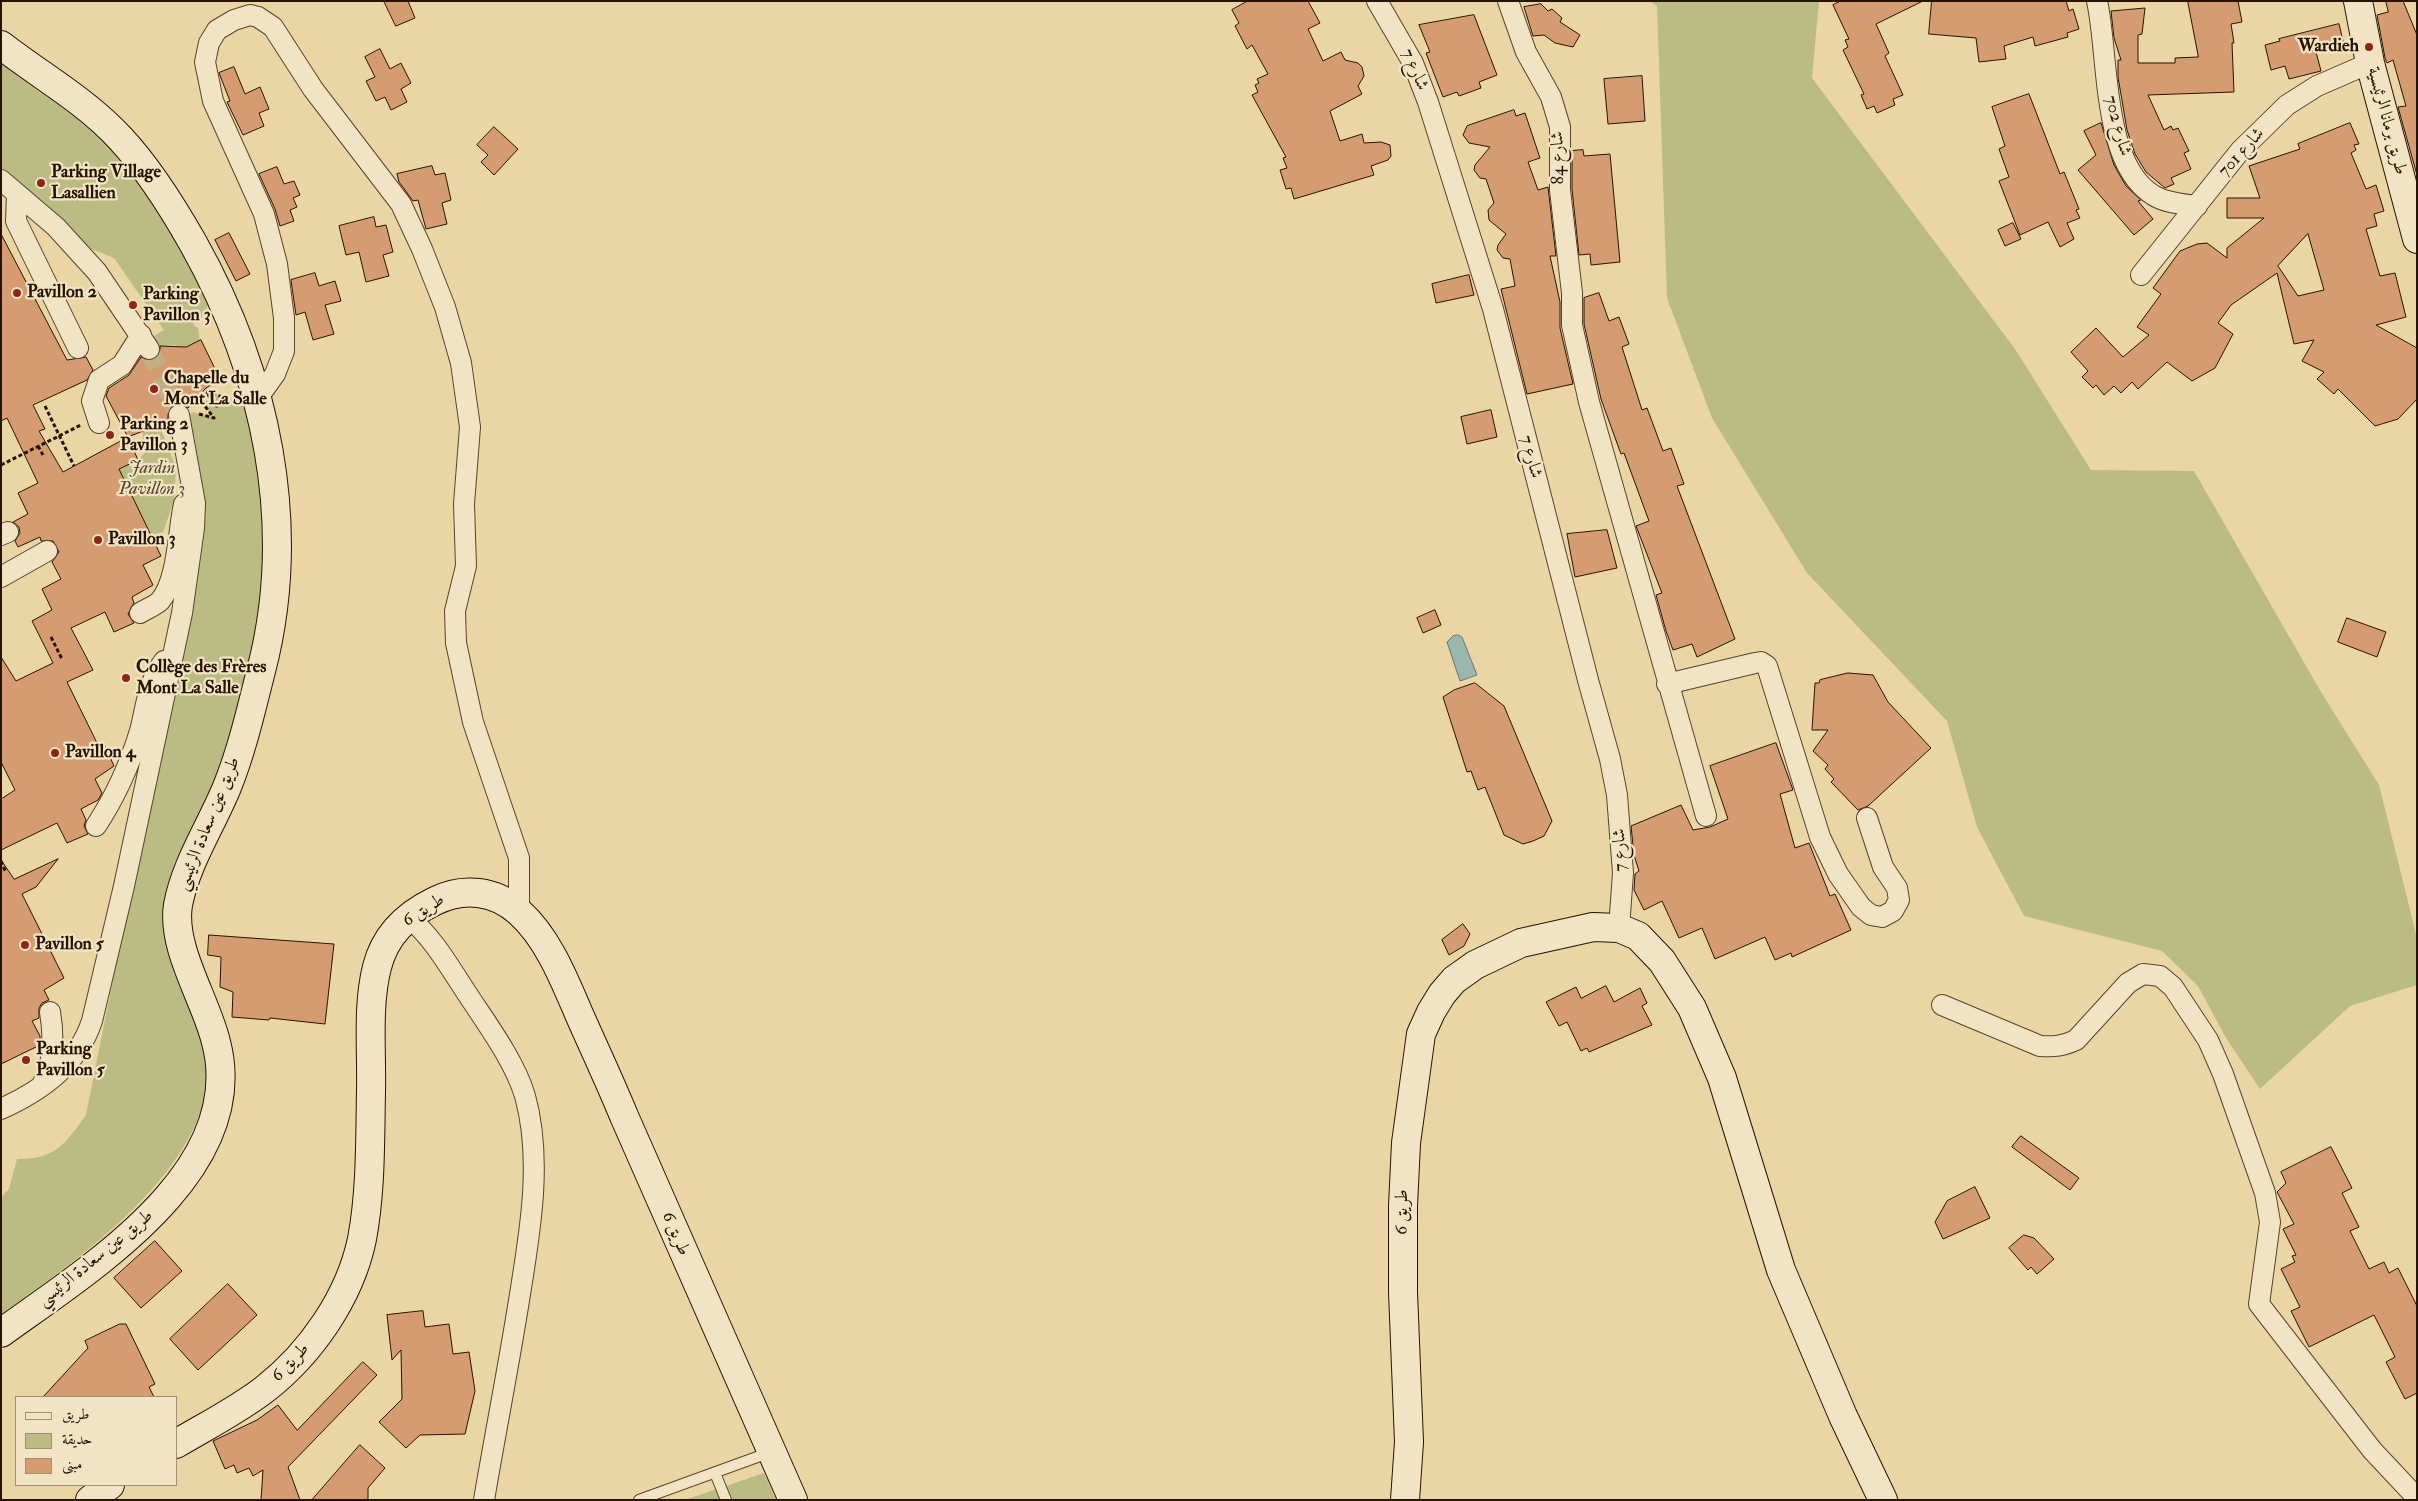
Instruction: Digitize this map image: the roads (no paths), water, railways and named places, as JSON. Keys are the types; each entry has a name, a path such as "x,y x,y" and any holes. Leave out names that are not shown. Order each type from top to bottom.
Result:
{"street":[{"name":"شارع 7","path":"1377,1 1413,64 1428,102 1494,309 1618,794 1623,873 1619,928"},
{"name":"شارع 84","path":"1508,1 1526,52 1551,97 1560,127 1560,190 1569,265 1572,325 1589,402 1667,684 1706,816"},
{"name":"شارع 702","path":"2097,1 2101,19 2110,115 2126,162 2141,185 2154,196 2197,206"},
{"name":"طريق برمانا الرئيسية","path":"2358,1 2370,63 2417,239"},
{"path":"257,399 275,374 284,351 284,318 277,264 264,214 213,101 205,62 209,43 217,30 234,20 250,15 258,17 273,27 313,89 401,204 422,249 448,315 461,363 470,427 464,504 466,566 455,610 456,643 474,722 519,858 519,912"},
{"name":"طريق عين سعادة الرئيسي","path":"1,46 103,120 151,174 181,222 224,303 243,350 270,447 277,515 276,566 271,626 262,669 231,775 185,879 177,915 183,954 204,1003 218,1048 219,1093 216,1111 200,1150 178,1187 156,1213 124,1242 1,1333"},
{"name":"شارع 701","path":"2141,276 2240,150 2287,105 2317,86 2370,63"},
{"path":"1,180 69,240 97,272 145,342 122,365 99,380 92,401 99,422"},
{"path":"17,194 16,222 78,348"},
{"path":"1,1109 39,1088 78,1053 85,1041 92,1020 124,886 182,613 194,528 195,503 180,420"},
{"path":"140,613 158,602 167,590 172,574 190,473"},
{"path":"1,576 47,551"},
{"path":"96,826 110,806 130,758 148,695 159,667 174,648"},
{"path":"1667,684 1754,663 1761,662 1766,666 1820,838 1838,874 1861,908 1870,915 1882,917 1893,911 1898,900 1897,888 1883,866 1867,818"},
{"name":"طريق 6","path":"178,1443 265,1389 289,1368 309,1346 326,1321 353,1270 361,1240 368,1184 374,987 383,949 394,931 408,917 445,896 459,892 478,892 495,897 519,912 537,932 568,988 793,1500"},
{"path":"408,917 424,931 498,1043 524,1094 530,1114 533,1175 529,1232 504,1396 484,1500"},
{"name":"طريق 6","path":"1405,1500 1409,1442 1403,1292 1402,1206 1406,1143 1421,1034 1430,1012 1454,980 1492,955 1521,943 1559,933 1593,928 1619,928"},
{"path":"1619,928 1638,936 1655,953 1692,1008 1722,1078 1781,1270 1843,1416 1882,1500"},
{"path":"1942,1005 2040,1046 2052,1047 2065,1045 2076,1040 2128,983 2142,974 2160,976 2173,987 2208,1040 2223,1074 2265,1193 2270,1222 2259,1304 2372,1450 2417,1498"},
{"path":"39,1088 48,1074 52,1058 50,1012"},
{"path":"90,1500 109,1486"}],"lane":[{"path":"639,1500 772,1452"},
{"path":"715,1473 726,1500"}],"water":[{"path":"1458,635 1462,637 1477,675 1460,681 1447,642 1453,636"}],"tunnel":[{"path":"149,349 179,415"}],"place":[{"name":"Wardieh","path":"2369,47"},
{"name":"Parking Village Lasallien","path":"41,183"},
{"name":"Pavillon 2","path":"17,293"},
{"name":"Parking Pavillon 3","path":"133,305"},
{"name":"Chapelle du Mont La Salle","path":"154,389"},
{"name":"Parking 2 Pavillon 3","path":"110,435"},
{"name":"Pavillon 3","path":"98,540"},
{"name":"Collège des Frères Mont La Salle","path":"126,678"},
{"name":"Pavillon 4","path":"55,753"},
{"name":"Pavillon 5","path":"25,945"},
{"name":"Parking Pavillon 5","path":"26,1060"}],"park label":[{"name":"Jardin Pavillon 3","path":"152,479"}]}
